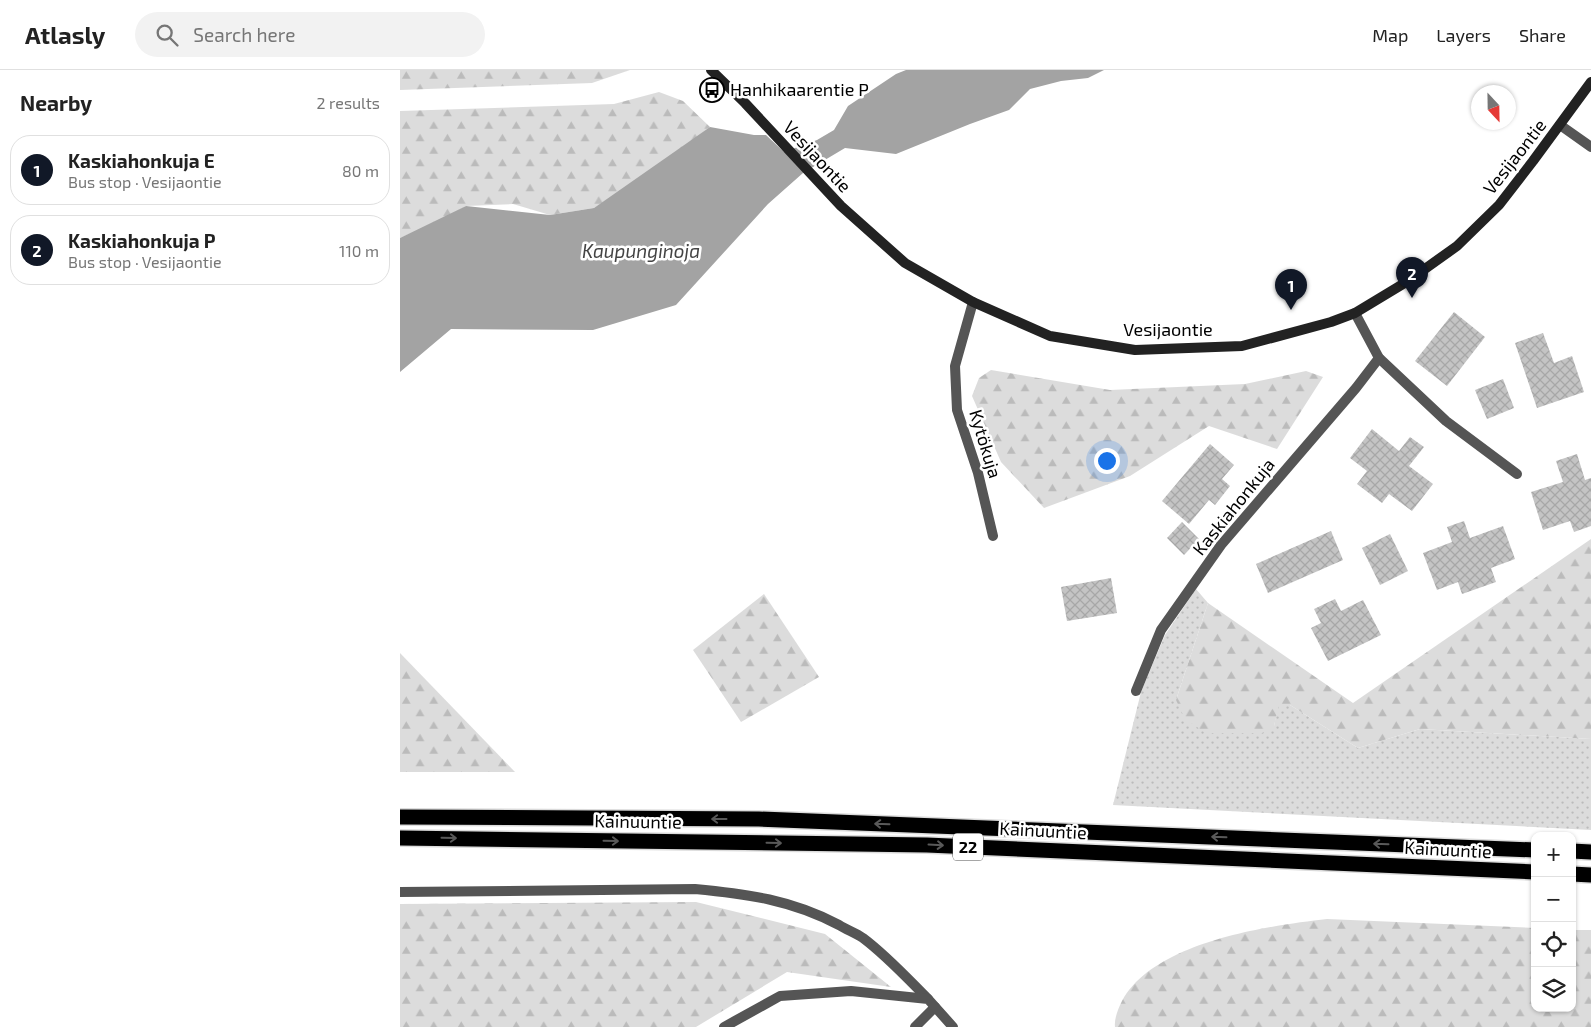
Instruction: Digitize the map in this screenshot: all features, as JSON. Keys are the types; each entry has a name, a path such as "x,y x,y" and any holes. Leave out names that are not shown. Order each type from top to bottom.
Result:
{"highway":[{"name":"Kainuuntie","path":"400,817 759,819 1531,850"},
{"name":"Kainuuntie","path":"400,838 927,845 1531,872"},
{"path":"1576,851 1591,852"},
{"path":"1576,874 1591,875"}],"street":[{"name":"Vesijaontie","path":"711,70 745,103 842,206 905,263 973,302 1050,336 1135,350 1242,346 1331,322 1355,313 1408,281 1457,246 1499,205 1560,126 1591,82"},
{"path":"1560,126 1591,147"},
{"name":"Kytökuja","path":"973,302 955,366 957,410 978,473 993,536"},
{"path":"1355,313 1380,358 1446,421 1517,474"},
{"name":"Kaskiahonkuja","path":"1136,691 1161,630 1221,544 1380,358"},
{"path":"400,892 695,889 742,893 785,903 818,914 862,937 888,959 953,1027"},
{"path":"724,1027 780,996 851,991 931,1003"},
{"path":"916,1027 931,1003"}],"green space":[{"path":"400,70 630,70 592,83 400,90"},
{"path":"659,92 683,101 710,127 666,162 594,208 550,215 513,204 466,206 439,221 400,238 400,111 614,104"},
{"path":"991,370 1110,390 1245,384 1306,371 1323,377 1277,449 1209,426 1130,476 1044,508 1001,462 972,396 979,378"},
{"path":"1591,539 1591,739 1420,729 1358,748 1290,705 1279,705 1274,726 1262,733 1206,733 1185,719 1176,700 1208,603 1353,703"},
{"path":"1196,589 1208,603 1176,700 1274,726 1278,705 1290,705 1358,748 1420,729 1591,739 1591,830 1113,805 1141,692 1165,635"},
{"path":"764,594 819,677 741,722 693,650"},
{"path":"400,653 515,772 400,772"},
{"path":"696,902 825,934 891,987 787,972 696,1027 400,1027 400,904"},
{"path":"1327,919 1531,928 1531,1012 1576,1012 1576,930 1591,930 1591,1027 1115,1027 1115,1021 1122,1001 1137,981 1159,964 1185,951 1214,940 1244,932"}],"water":[{"name":"Kaupunginoja","path":"906,70 1104,70 1088,78 1061,81 1030,89 1009,110 896,154 845,148 803,173 768,204 676,305 593,330 451,329 400,372 400,238 466,206 550,215 594,208 710,127 754,135 766,135 784,152 817,140 834,130 848,106 896,74"}],"building":[{"path":"1454,312 1485,337 1447,386 1415,361"},
{"path":"1543,333 1554,363 1572,356 1584,392 1537,408 1515,343"},
{"path":"1503,379 1514,408 1487,419 1475,390"},
{"path":"1372,429 1399,451 1410,437 1424,447 1409,466 1433,484 1412,511 1389,494 1382,503 1357,484 1367,471 1350,458"},
{"path":"1210,444 1234,465 1222,479 1230,486 1215,505 1209,500 1189,524 1162,501"},
{"path":"1577,454 1585,480 1591,478 1591,526 1574,532 1570,521 1543,530 1531,492 1563,482 1556,461"},
{"path":"1464,521 1470,538 1503,526 1515,559 1491,568 1496,582 1462,594 1458,582 1437,590 1423,553 1452,542 1447,527"},
{"path":"1182,522 1199,539 1184,555 1167,538"},
{"path":"1331,531 1343,560 1268,593 1256,564"},
{"path":"1390,534 1408,571 1380,585 1362,548"},
{"path":"1111,578 1117,613 1067,621 1061,587"},
{"path":"1335,599 1341,611 1363,600 1381,635 1328,661 1311,628 1321,623 1314,609"}],"place":[{"name":"Hanhikaarentie P","path":"712,90"},
{"name":"Kaskiahonkuja P","path":"1412,298"},
{"name":"Kaskiahonkuja E","path":"1291,310"}]}
